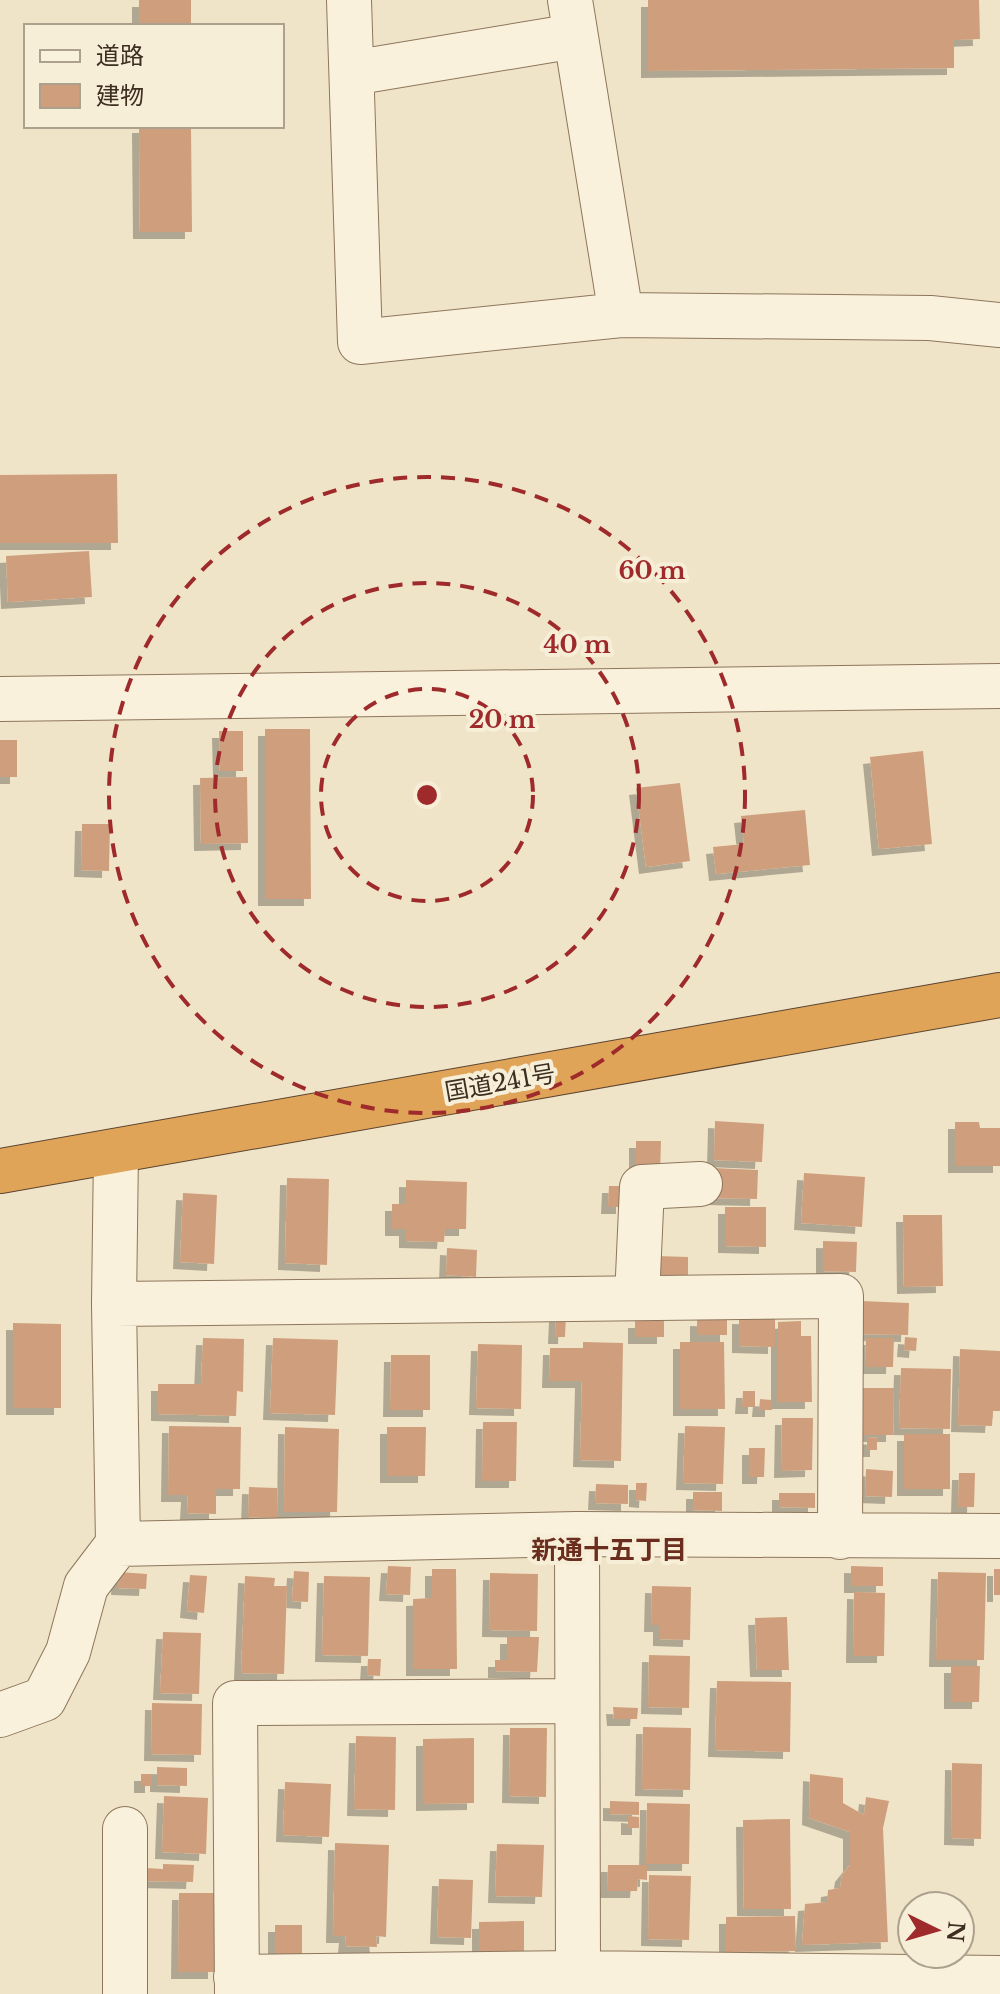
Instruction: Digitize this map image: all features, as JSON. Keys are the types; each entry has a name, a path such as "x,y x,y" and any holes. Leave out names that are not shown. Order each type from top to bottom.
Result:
{"highway":[{"name":"国道241号","path":"0,1171 1000,995"}],"street":[{"path":"349,0 360,342 621,315 930,318 1000,325"},
{"path":"352,73 572,18 621,315"},
{"path":"0,699 1000,686"},
{"path":"0,1715 44,1699 68,1652 86,1586 118,1544 114,1304 116,1151"},
{"path":"637,1298 642,1187 700,1184"},
{"path":"114,1304 841,1296 840,1537"},
{"path":"118,1544 577,1534 1000,1536"},
{"path":"577,1534 578,1973"},
{"path":"577,1701 235,1703 236,1985 578,1973 1000,1978"},
{"path":"125,1829 125,1994"}],"building":[{"path":"139,0 191,0 191,24 139,24"},
{"path":"648,0 979,0 980,39 954,40 954,68 648,71"},
{"path":"139,128 191,128 192,232 140,232"},
{"path":"117,474 118,543 0,543 0,475"},
{"path":"89,551 92,597 8,602 6,556"},
{"path":"265,729 310,729 311,899 265,899"},
{"path":"219,731 243,731 243,771 220,771"},
{"path":"0,740 17,740 17,777 0,777"},
{"path":"923,751 932,844 879,849 870,757"},
{"path":"247,777 248,843 201,844 200,778"},
{"path":"680,783 690,861 646,867 636,788"},
{"path":"805,810 810,865 716,874 713,847 744,844 741,816"},
{"path":"82,824 110,824 109,871 81,870"},
{"path":"715,1121 764,1124 762,1162 714,1160"},
{"path":"955,1122 979,1122 980,1128 1000,1128 1000,1166 955,1166"},
{"path":"636,1141 661,1141 660,1176 636,1175"},
{"path":"714,1168 758,1170 757,1199 713,1198"},
{"path":"804,1173 865,1177 862,1227 801,1223"},
{"path":"287,1178 329,1179 327,1265 285,1263"},
{"path":"406,1180 467,1182 466,1229 445,1229 444,1242 406,1241 406,1229 392,1229 392,1204 406,1204"},
{"path":"609,1186 623,1186 623,1207 608,1207"},
{"path":"183,1193 217,1195 214,1264 180,1262"},
{"path":"725,1207 766,1207 766,1247 725,1246"},
{"path":"903,1215 942,1215 943,1286 904,1287"},
{"path":"823,1241 857,1242 856,1272 823,1271"},
{"path":"447,1248 477,1250 476,1277 446,1275"},
{"path":"656,1256 688,1257 688,1278 656,1277"},
{"path":"861,1301 909,1303 908,1335 860,1334"},
{"path":"556,1314 566,1314 565,1337 555,1337"},
{"path":"739,1317 775,1318 775,1347 739,1346"},
{"path":"697,1319 727,1320 727,1335 697,1335"},
{"path":"635,1321 664,1321 664,1337 635,1337"},
{"path":"801,1321 801,1336 811,1336 812,1402 778,1402 778,1322"},
{"path":"13,1323 61,1324 61,1408 13,1408"},
{"path":"905,1337 917,1338 916,1351 904,1350"},
{"path":"203,1338 244,1339 243,1392 237,1391 236,1416 158,1414 158,1384 201,1384"},
{"path":"273,1338 338,1340 335,1415 270,1413"},
{"path":"866,1338 894,1338 893,1367 865,1367"},
{"path":"583,1342 623,1343 621,1461 580,1460 582,1381 549,1381 550,1348 583,1348"},
{"path":"680,1342 724,1342 725,1409 680,1409"},
{"path":"478,1344 522,1345 521,1409 476,1408"},
{"path":"960,1349 1000,1351 1000,1411 993,1411 992,1426 958,1425"},
{"path":"391,1355 430,1355 430,1410 390,1410"},
{"path":"901,1368 951,1369 950,1429 899,1428"},
{"path":"863,1388 894,1388 893,1435 863,1435"},
{"path":"743,1391 755,1391 755,1407 742,1407"},
{"path":"760,1399 772,1400 772,1410 759,1410"},
{"path":"782,1418 813,1418 812,1470 781,1471"},
{"path":"483,1422 517,1422 516,1481 482,1481"},
{"path":"169,1426 241,1427 240,1489 216,1489 216,1514 187,1513 188,1495 168,1495"},
{"path":"685,1426 725,1427 723,1484 683,1483"},
{"path":"285,1427 339,1429 337,1512 284,1512"},
{"path":"387,1427 426,1427 425,1476 387,1476"},
{"path":"904,1434 950,1434 950,1489 904,1489"},
{"path":"867,1437 877,1438 877,1450 867,1450"},
{"path":"749,1448 765,1448 764,1477 749,1477"},
{"path":"866,1469 893,1471 892,1497 865,1496"},
{"path":"959,1473 975,1473 974,1507 958,1507"},
{"path":"636,1483 647,1483 646,1501 636,1500"},
{"path":"596,1484 628,1485 628,1504 595,1503"},
{"path":"249,1487 277,1488 277,1518 248,1517"},
{"path":"693,1492 722,1492 722,1511 693,1510"},
{"path":"779,1493 815,1493 815,1508 779,1507"},
{"path":"388,1566 411,1567 410,1595 386,1594"},
{"path":"851,1566 883,1567 883,1586 851,1586"},
{"path":"432,1569 456,1569 457,1669 413,1669 413,1599 432,1598"},
{"path":"994,1569 1000,1569 1000,1595 994,1595"},
{"path":"294,1571 309,1572 308,1602 292,1601"},
{"path":"119,1572 147,1574 146,1589 118,1588"},
{"path":"938,1572 986,1573 984,1660 936,1660"},
{"path":"490,1573 538,1574 537,1631 489,1630"},
{"path":"190,1575 207,1576 204,1613 187,1611"},
{"path":"245,1576 275,1578 274,1586 287,1586 284,1674 241,1673"},
{"path":"324,1576 370,1577 368,1656 322,1655"},
{"path":"652,1586 691,1587 690,1640 660,1639 660,1625 651,1625"},
{"path":"854,1592 885,1593 884,1656 853,1656"},
{"path":"787,1617 789,1670 757,1670 755,1618"},
{"path":"163,1632 201,1633 199,1694 160,1693"},
{"path":"507,1637 539,1637 537,1672 495,1671 495,1660 507,1660"},
{"path":"649,1655 690,1656 689,1708 648,1707"},
{"path":"368,1659 381,1659 380,1676 367,1675"},
{"path":"951,1666 980,1666 979,1702 951,1702"},
{"path":"717,1681 791,1682 790,1752 715,1750"},
{"path":"152,1703 202,1704 201,1755 151,1754"},
{"path":"613,1707 638,1708 637,1719 614,1719"},
{"path":"643,1727 691,1728 690,1790 642,1789"},
{"path":"510,1728 547,1728 546,1797 509,1796"},
{"path":"356,1736 396,1737 395,1810 354,1809"},
{"path":"474,1738 474,1803 423,1804 423,1739"},
{"path":"952,1763 982,1764 981,1839 951,1838"},
{"path":"157,1767 187,1768 187,1786 157,1785"},
{"path":"141,1774 152,1774 152,1786 141,1786"},
{"path":"810,1774 843,1778 843,1803 864,1815 866,1797 889,1801 883,1828 888,1942 802,1945 805,1904 827,1902 828,1890 840,1888 842,1875 850,1865 850,1832 809,1818"},
{"path":"285,1782 331,1784 329,1837 283,1835"},
{"path":"164,1796 208,1798 206,1854 162,1852"},
{"path":"610,1801 639,1802 639,1815 610,1814"},
{"path":"647,1803 690,1804 689,1864 646,1864"},
{"path":"628,1816 639,1817 639,1828 628,1828"},
{"path":"790,1819 791,1909 744,1909 743,1820"},
{"path":"335,1843 389,1845 386,1937 376,1936 377,1947 345,1946 346,1936 333,1936"},
{"path":"497,1844 544,1845 542,1897 495,1896"},
{"path":"163,1864 194,1865 193,1882 145,1881 146,1868 163,1869"},
{"path":"608,1865 647,1865 647,1880 638,1879 637,1891 607,1891"},
{"path":"649,1875 691,1876 689,1940 648,1939"},
{"path":"439,1879 473,1880 471,1938 437,1937"},
{"path":"179,1893 215,1893 215,1972 178,1972"},
{"path":"795,1916 796,1951 726,1952 726,1917"},
{"path":"524,1921 524,1954 479,1954 479,1922"},
{"path":"275,1925 302,1925 302,1954 275,1954"}],"district":[{"name":"新通十五丁目","path":"609,1550"}]}
